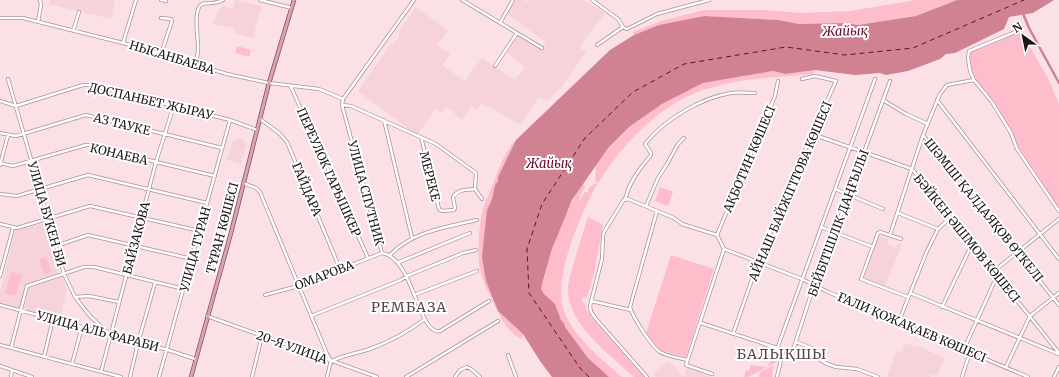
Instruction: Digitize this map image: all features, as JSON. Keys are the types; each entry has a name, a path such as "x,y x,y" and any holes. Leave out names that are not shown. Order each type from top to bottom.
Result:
{"main road":[{"name":"ТҰРАН КӨШЕСІ","path":"191,377 231,232 269,83 294,0"}],"street":[{"path":"38,22 41,5 40,0"},
{"path":"123,43 136,0"},
{"path":"161,0 166,1"},
{"path":"195,65 198,49 197,16 201,6 203,4 217,4 223,0"},
{"path":"260,0 292,8"},
{"path":"343,99 414,0"},
{"path":"462,0 542,48"},
{"path":"500,23 513,0"},
{"path":"592,0 618,19 623,27 627,29 657,14 709,0"},
{"path":"692,0 694,4"},
{"path":"73,31 79,12"},
{"name":"НЫСАНБАЕВА","path":"0,18 23,18 123,43 227,74 269,83 319,89 343,99"},
{"path":"161,18 171,19 172,21 161,54"},
{"path":"597,45 623,27"},
{"path":"1020,30 969,51 968,58 970,71 974,80 992,102 1011,133 1017,149 1059,211"},
{"path":"495,66 517,33"},
{"name":"АЙНАШ БАЙЖІГІТОВА КӨШЕСІ","path":"733,334 758,262 836,81 814,76 802,79"},
{"name":"УЛИЦА БУКЕН БИ","path":"8,79 64,274 75,297 90,316 110,335"},
{"name":"БЕЙБІТШІЛІК ДАҢҒЫЛЫ","path":"777,349 875,79"},
{"path":"890,235 936,100 947,85 974,80"},
{"name":"АҚБОТИН КӨШЕСІ","path":"717,235 775,96 778,81"},
{"name":"БЕЙБІТШІЛІК ДАҢҒЫЛЫ","path":"781,360 794,347 796,342 814,284 835,232 890,81"},
{"name":"ДОСПАНБЕТ ЖЫРАУ","path":"16,106 87,85 174,105 230,120 257,130"},
{"name":"ПЕРЕУЛОК ГАРЫШКЕР","path":"291,86 368,258"},
{"path":"647,377 596,320 591,312 591,301 602,259 604,232 625,200 637,173 651,153 644,144 657,130 699,103 731,93 755,93"},
{"name":"УЛИЦА СПУТНИК","path":"343,99 342,105 382,253 390,255 398,262 407,276 414,296 425,319"},
{"name":"ШӘМШІ ҚАЛДАЯҚОВ ӨТКЕЛІ","path":"883,100 906,114 928,124"},
{"path":"936,100 1059,259"},
{"path":"0,101 16,106"},
{"name":"БАЙЗАКОВА","path":"101,372 148,190 174,105"},
{"path":"342,105 351,106 436,144 476,173 475,189 482,199"},
{"name":"АЗ ТАУКЕ","path":"0,134 16,136 86,115 222,148"},
{"name":"ГАЙДАРА","path":"260,119 280,133 287,142 340,269"},
{"name":"УЛИЦА ТУРАН","path":"160,377 230,120"},
{"path":"384,120 412,238"},
{"name":"БӘЙКЕН ӘШІМОВ КӨШЕСІ","path":"812,134 912,169 1059,353"},
{"path":"0,164 8,135"},
{"name":"ШӘМШІ ҚАЛДАЯҚОВ ӨТКЕЛІ","path":"923,135 1059,305"},
{"name":"МЕРЕКЕ","path":"421,137 439,209 442,211 454,210 454,194 460,191 475,189"},
{"path":"646,206 658,178 678,144 684,138"},
{"name":"КОНАЕВА","path":"0,164 12,166 89,145 215,176"},
{"path":"0,194 16,196 88,176 207,203"},
{"path":"243,183 258,190 331,361 327,377"},
{"path":"835,189 883,209"},
{"path":"625,200 628,199 646,206 674,218 682,224 717,235 724,249 686,365 712,374"},
{"path":"0,224 16,228 90,206 200,231"},
{"path":"657,211 630,307 636,322 659,351 687,360"},
{"path":"898,213 938,229"},
{"path":"899,321 927,251 938,229 951,217"},
{"path":"994,271 1059,219"},
{"path":"390,255 396,248 420,234 477,220"},
{"path":"821,227 873,247"},
{"path":"0,276 13,228"},
{"path":"901,239 879,232 861,279 908,297"},
{"path":"398,262 470,233"},
{"path":"56,246 88,235 192,259"},
{"path":"942,307 972,243"},
{"name":"ҒАЛИ ҚОЖАҚАЕВ КӨШЕСІ","path":"724,249 814,284 828,292 1028,377"},
{"path":"311,316 402,280 407,276 463,253 476,250"},
{"name":"ОМАРОВА","path":"265,295 298,286 382,253"},
{"path":"11,348 27,286 90,266 184,289"},
{"path":"414,296 477,271"},
{"path":"964,349 998,276"},
{"path":"130,377 155,282"},
{"path":"910,293 1018,338 1059,353"},
{"path":"1006,367 1018,338 1030,316 1059,293"},
{"path":"75,297 89,296 119,302"},
{"path":"591,301 631,310"},
{"path":"331,361 373,348 406,332 425,319 432,330 436,332 440,331 489,302"},
{"name":"УЛИЦА АЛЬ ФАРАБИ","path":"0,305 168,350 195,359"},
{"name":"20-Я УЛИЦА","path":"207,316 367,375 377,377"},
{"path":"44,356 53,319"},
{"path":"406,377 498,321"},
{"path":"701,323 789,352"},
{"path":"72,364 82,327"},
{"path":"252,377 262,336"},
{"path":"796,342 812,348 818,358 825,363 836,367 857,369 878,377"},
{"path":"0,345 121,377"},
{"path":"777,349 781,360 777,377"},
{"path":"962,377 970,352"},
{"path":"508,355 516,377"},
{"path":"0,366 32,377"},
{"path":"455,377 460,370 467,367 471,368 480,377"},
{"path":"1054,377 1059,367"},
{"path":"11,377 12,370"}],"shaded area":[{"path":"50,0 115,0 111,19 49,4"},
{"path":"235,0 262,6 253,38 234,33 235,29 213,24 218,10 224,6 232,9"},
{"path":"517,0 524,0 526,2 528,0 584,0 605,13 579,47 586,52 563,85 548,101 539,97 520,125 482,103 477,110 471,106 462,120 446,107 442,113 436,109 417,135 358,91 390,45 394,43 399,36 399,31 416,7 448,31 437,45 450,54 442,65 465,81 482,58 515,80 525,67 507,53 520,33 542,46 546,42 507,14"},
{"path":"916,0 957,0 916,16 858,25 846,23 799,24 778,20 704,16 659,25 634,35 633,32 661,21 704,10 766,10 801,13 850,11"},
{"path":"1021,32 1048,78 1059,104 1059,208 1018,146 1013,133 994,101 976,79 972,70 970,58 971,52"},
{"path":"237,46 251,50 249,57 235,53"},
{"path":"815,70 813,74 763,78 737,82 713,87 695,93 662,112 647,124 620,152 598,183 596,183 595,165 608,148 629,127 662,104 703,83 773,71 785,74"},
{"path":"238,138 245,140 244,142 247,143 241,164 227,160 233,140 237,141"},
{"path":"516,140 498,177 492,199 487,210 498,311 523,334 521,339 512,333 497,311 483,279 480,269 479,255 482,212 504,157 511,145"},
{"path":"583,183 585,187 579,201 585,192 588,192 588,189 594,184 597,184 583,212 570,246 562,281 561,297 564,311 574,330 597,355 622,377 609,377 588,358 565,327 555,304 544,295 541,289 564,219"},
{"path":"660,187 673,192 668,206 655,201"},
{"path":"588,217 603,225 594,273 587,298 582,297 582,302 584,302 588,313 644,377 634,377 602,349 582,326 570,301 568,288 569,282"},
{"path":"45,223 58,273 27,284 20,308 0,303 0,292 15,231"},
{"path":"878,236 889,239 887,244 896,248 898,243 902,245 885,286 864,279"},
{"path":"671,255 714,269 686,357 659,350 646,333"},
{"path":"46,257 51,272 44,274 39,259"},
{"path":"11,272 22,275 16,296 5,294"},
{"path":"62,277 67,289 60,319 24,309 29,288"},
{"path":"905,343 918,348 919,346 944,358 937,376 932,374 930,377 887,376 897,350 901,352"},
{"path":"771,359 776,360 775,363 748,377 744,377 746,370 749,371 751,365 766,367"},
{"path":"669,361 684,377 656,377 653,374"},
{"path":"774,365 772,377 759,377 760,372"},
{"path":"687,368 711,377 684,377"}],"water":[{"name":"Жайық","path":"957,0 1054,0 1033,13 1009,17 1004,29 955,53 946,54 940,59 908,71 886,75 880,73 855,75 815,70 785,74 773,71 703,83 662,104 629,127 608,148 572,200 552,249 541,289 544,294 555,304 565,327 588,358 609,377 552,377 523,334 498,311 486,281 482,257 487,210 492,199 495,185 498,181 498,177 516,140 610,50 634,35 659,25 704,16 778,20 799,24 846,23 858,25 916,16"}],"waterway":[{"path":"1022,11 1029,28 1059,83"}],"ferry route":[{"path":"589,377 580,368 529,293 527,249 542,204 585,138 633,92 684,64 786,47 845,55 913,48 1024,0"}],"district":[{"name":"РЕМБАЗА","path":"409,307"},
{"name":"БАЛЫҚШЫ","path":"782,354"}]}
